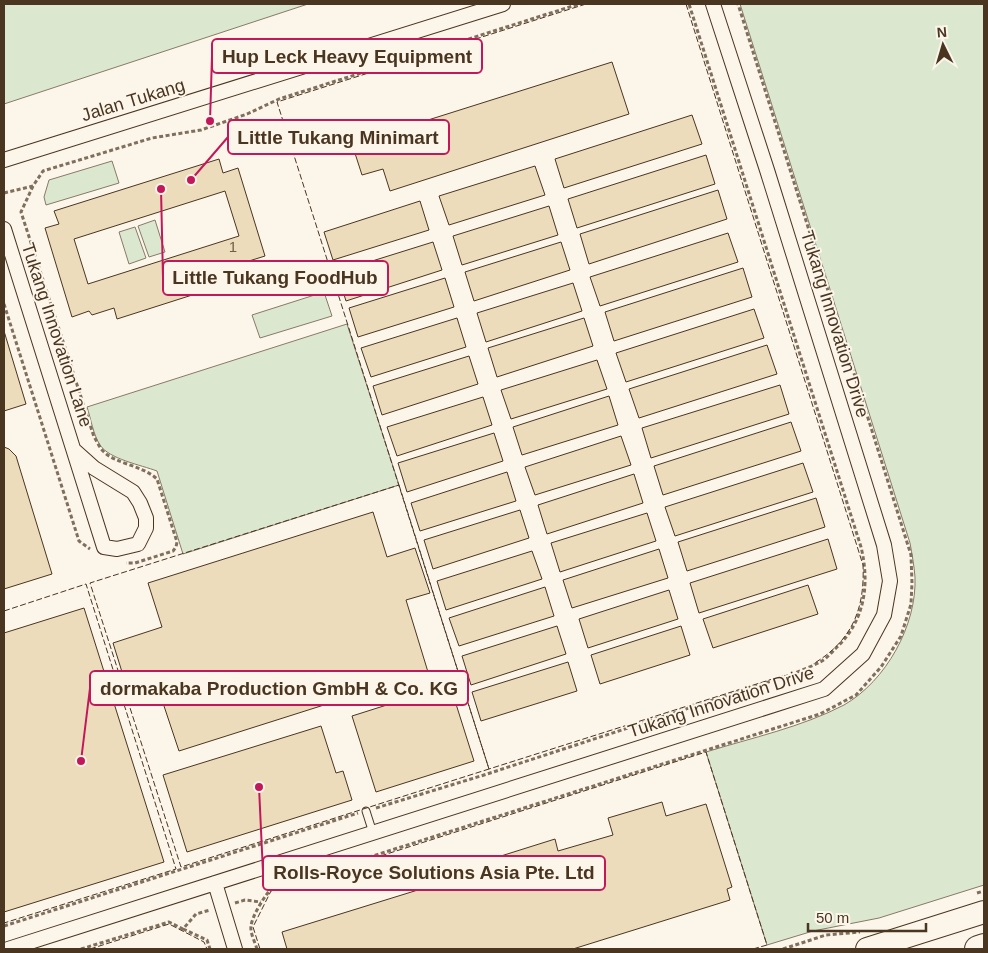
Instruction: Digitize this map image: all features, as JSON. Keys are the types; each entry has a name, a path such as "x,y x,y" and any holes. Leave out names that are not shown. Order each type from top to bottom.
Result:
{"highway":[{"path":"978,949 984,947"}],"main road":[{"path":"867,949 984,912"}],"street":[{"name":"Jalan Tukang","path":"4,160 503,4"},
{"name":"Tukang Innovation Drive","path":"8,949 824,689 863,654 884,615 890,581 884,545 713,4"},
{"name":"Tukang Innovation Lane","path":"4,229 74,452 104,547 117,549 138,544 146,528 146,518 133,492 94,468 74,452"},
{"path":"215,884 236,949"}],"lane":[{"path":"366,811 373,833"}],"path":[{"path":"122,562 135,563 173,551 177,542 157,479 150,472 103,452 94,437 21,212 43,171 152,138 201,130 247,114 279,99 579,4"},
{"path":"4,926 484,775 793,674 823,661 844,642 855,626 864,603 866,565 689,4"},
{"path":"257,949 251,923 261,902 272,888 820,714 856,695 881,667 901,636 912,604 911,554 738,4"},
{"path":"4,193 34,186"},
{"path":"4,304 79,541 92,550"},
{"path":"183,929 196,914 245,900 261,902"},
{"path":"81,949 169,922 207,940 210,949"}],"green space":[{"path":"4,4 308,4 4,104"},
{"path":"740,4 984,4 984,885 879,918 813,931 767,945 706,752 811,720 844,705 859,695 873,682 896,650 911,614 915,577 910,543"},
{"path":"112,161 119,183 46,205 44,197 49,180"},
{"path":"155,220 165,252 149,257 138,226"},
{"path":"135,227 146,258 129,264 119,232"},
{"path":"324,292 332,316 260,338 252,315"},
{"path":"347,324 399,485 183,554 157,471 118,458 104,450 96,436 87,407"}],"building":[{"path":"612,62 629,114 390,191 383,169 362,175 352,144"},
{"path":"692,115 702,144 564,188 555,159"},
{"path":"706,155 715,184 577,228 568,199"},
{"path":"219,159 223,173 238,168 265,256 249,261 251,266 208,279 211,289 117,319 114,308 92,315 89,311 72,317 45,228 59,224 54,211","holes":["225,191 239,236 88,284 74,239"]},
{"path":"535,166 545,195 449,225 439,196"},
{"path":"718,190 727,219 589,264 580,234"},
{"path":"420,201 429,230 333,260 324,232"},
{"path":"549,206 558,235 462,265 453,236"},
{"path":"728,233 738,262 600,306 590,277"},
{"path":"433,242 442,270 346,301 337,272"},
{"path":"561,242 570,270 474,301 465,272"},
{"path":"743,268 752,297 614,341 605,312"},
{"path":"445,278 454,307 358,337 349,308"},
{"path":"573,283 582,311 486,342 477,313"},
{"path":"754,309 764,338 626,382 616,353"},
{"path":"457,318 466,347 371,377 361,348"},
{"path":"584,318 593,346 497,377 488,348"},
{"path":"4,331 26,404 4,411"},
{"path":"767,345 777,374 639,418 629,389"},
{"path":"469,356 478,384 382,415 373,386"},
{"path":"597,360 607,389 511,419 501,390"},
{"path":"780,385 789,414 651,458 642,428"},
{"path":"609,396 618,425 522,455 513,427"},
{"path":"483,397 492,425 397,456 387,427"},
{"path":"791,422 801,451 663,495 654,466"},
{"path":"494,433 503,461 407,492 398,463"},
{"path":"621,436 631,465 535,495 525,467"},
{"path":"4,447 16,456 52,574 4,589"},
{"path":"803,463 813,492 675,536 665,507"},
{"path":"507,472 516,501 420,531 411,503"},
{"path":"634,474 643,503 547,534 538,505"},
{"path":"816,498 825,527 687,571 678,542"},
{"path":"520,510 529,538 433,569 424,540"},
{"path":"373,512 387,557 415,548 430,593 406,600 428,672 179,751 155,679 127,688 113,643 162,627 148,583"},
{"path":"647,513 656,541 560,572 551,543"},
{"path":"828,539 837,569 699,613 690,583"},
{"path":"659,549 668,578 572,608 563,580"},
{"path":"532,551 542,579 446,610 437,581"},
{"path":"808,585 818,614 713,648 703,619"},
{"path":"545,587 554,616 459,646 449,618"},
{"path":"669,590 678,619 588,648 579,619"},
{"path":"84,608 164,862 4,912 4,633"},
{"path":"557,626 566,654 471,685 462,656"},
{"path":"681,626 690,655 600,684 591,655"},
{"path":"568,662 577,691 481,721 472,692"},
{"path":"450,685 474,761 376,792 352,716"},
{"path":"321,726 336,773 343,771 352,800 187,852 163,775"},
{"path":"662,802 666,816 706,804 732,887 727,889 730,900 573,949 287,949 282,932 434,885 431,878 555,839 558,851 613,835 608,818"}],"fence":[{"path":"586,4 277,102 489,769 785,675"},
{"path":"686,4 863,565 862,596 853,622 838,645 813,664"},
{"path":"399,485 489,769 181,867 90,583 399,485"},
{"path":"4,611 86,584 176,869 4,923"},
{"path":"260,949 253,927 271,891 706,752 767,945 753,949"},
{"path":"90,949 169,924 204,942 207,949"}],"place":[{"name":"Hup Leck Heavy Equipment","path":"210,121"},
{"name":"Little Tukang Minimart","path":"191,180"},
{"name":"Little Tukang FoodHub","path":"161,189"},
{"name":"dormakaba Production GmbH & Co. KG","path":"81,761"},
{"name":"Rolls-Royce Solutions Asia Pte. Ltd","path":"259,787"}]}
